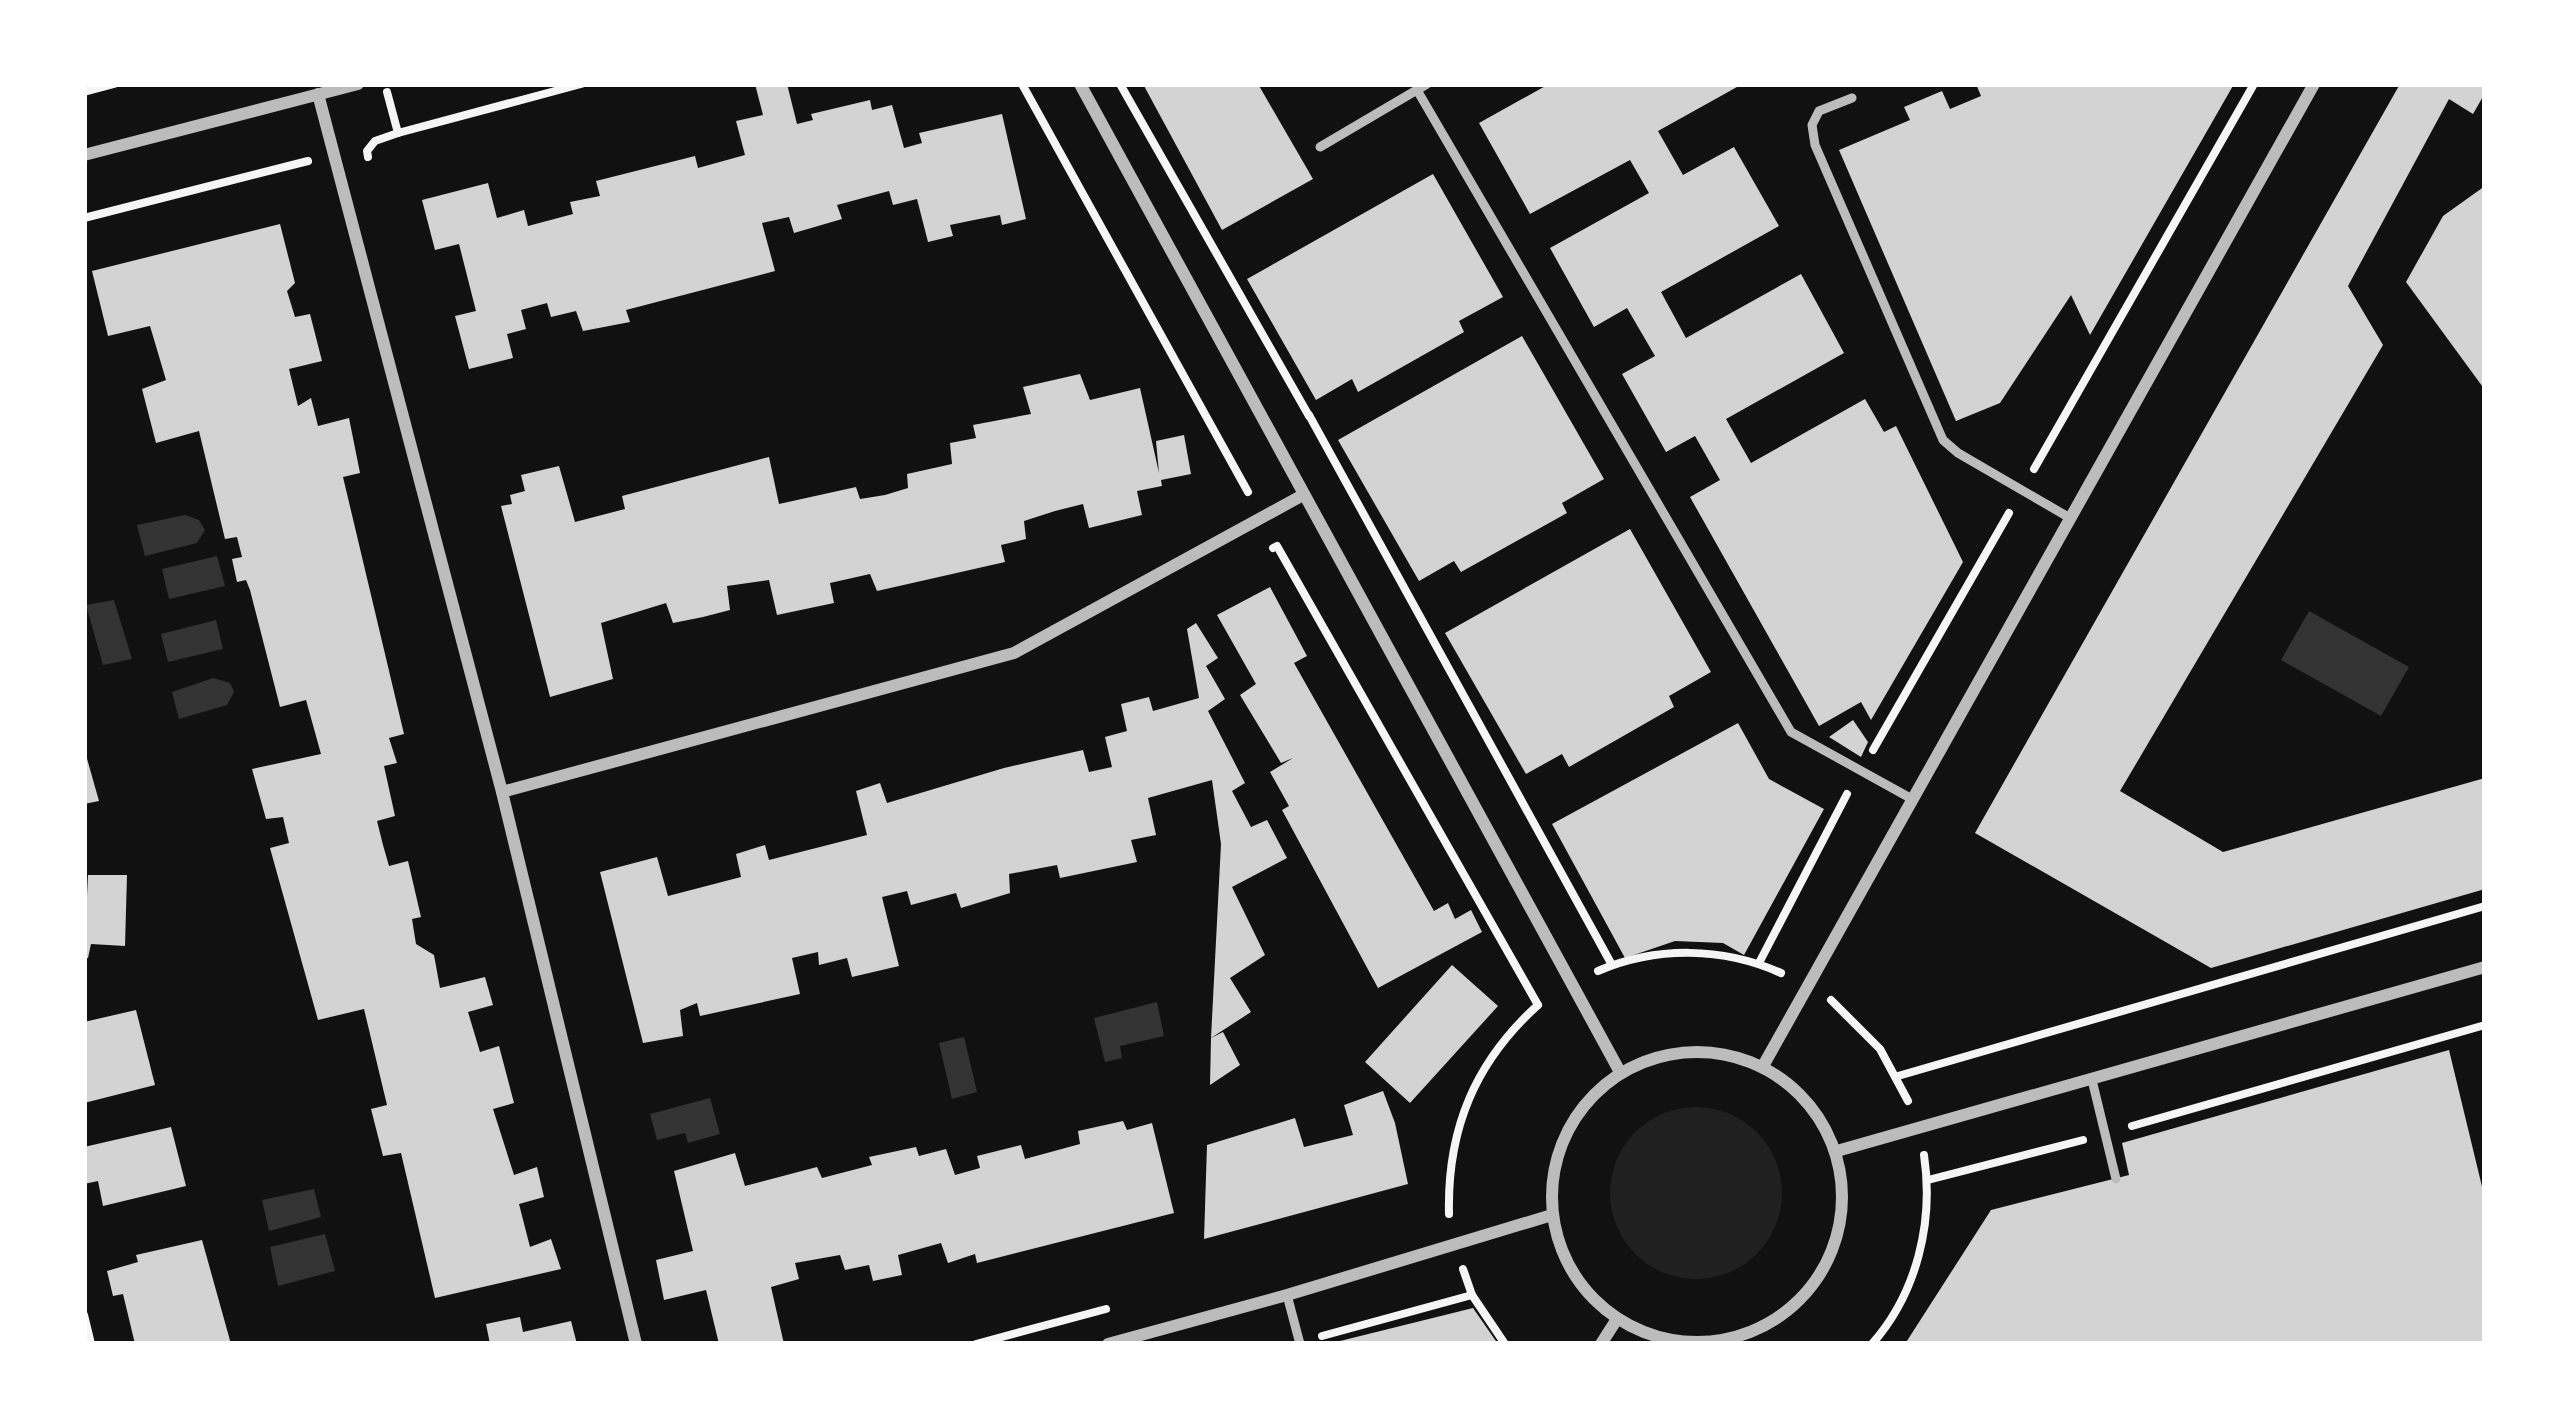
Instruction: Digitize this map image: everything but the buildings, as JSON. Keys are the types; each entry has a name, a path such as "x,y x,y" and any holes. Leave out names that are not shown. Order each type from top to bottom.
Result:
{"street":[{"path":"84,155 358,84"},
{"path":"1080,84 1620,1072"},
{"path":"1763,1066 2314,84"},
{"path":"318,94 502,792 636,1344"},
{"path":"502,792 1014,653 1303,495"},
{"path":"1837,1151 2485,967"},
{"path":"1716,1052 1763,1066 1795,1087 1820,1117 1837,1151 1844,1195 1838,1239 1818,1280 1787,1312 1747,1334 1703,1343 1658,1337 1617,1318 1585,1292 1563,1255 1552,1214 1552,1184 1568,1124 1620,1072 1666,1054 1716,1052"},
{"path":"1108,1344 1552,1214"},
{"path":"1600,1344 1617,1318"}],"lane":[{"path":"1320,147 1422,87 1791,732 1912,800"},
{"path":"1852,98 1819,111 1812,125 1815,145 1943,440 2070,518"},
{"path":"2092,1080 2116,1178"},
{"path":"1287,1295 1300,1343"}],"path":[{"path":"84,92 114,84"},
{"path":"385,84 398,133 581,84"},
{"path":"1759,963 1860,772 2254,84"},
{"path":"84,218 304,160 314,164 316,176"},
{"path":"1309,416 1612,965"},
{"path":"1898,1076 2485,906"},
{"path":"1505,1344 1472,1295 1449,1215 1452,1148 1474,1083 1513,1028 1572,982 1636,958 1685,952 1759,963 1810,986 1860,1025 1898,1076 1919,1126 1928,1180 1926,1222 1917,1263 1901,1302 1872,1344"},
{"path":"1928,1180 2485,1025"},
{"path":"1300,1343 1472,1295"},
{"path":"84,1315 92,1344"}],"shaded area":[{"path":"185,515 199,520 205,530 197,543 145,556 137,525"},
{"path":"217,556 225,586 169,599 162,569"},
{"path":"114,600 132,659 103,665 86,605"},
{"path":"2309,611 2409,667 2381,716 2281,660"},
{"path":"216,620 223,649 168,662 161,634"},
{"path":"213,678 230,683 234,692 227,705 179,719 172,692"},
{"path":"1157,1002 1164,1036 1120,1046 1122,1058 1105,1062 1094,1018"},
{"path":"964,1037 977,1092 952,1099 939,1043"},
{"path":"710,1098 720,1134 688,1143 685,1133 657,1140 650,1114"},
{"path":"1696,1107 1729,1114 1757,1132 1775,1160 1782,1193 1775,1226 1757,1254 1729,1272 1696,1279 1663,1272 1635,1254 1617,1226 1610,1193 1617,1160 1635,1132 1663,1114"},
{"path":"314,1189 321,1217 269,1231 262,1200"},
{"path":"325,1234 335,1271 278,1286 270,1247"}]}
